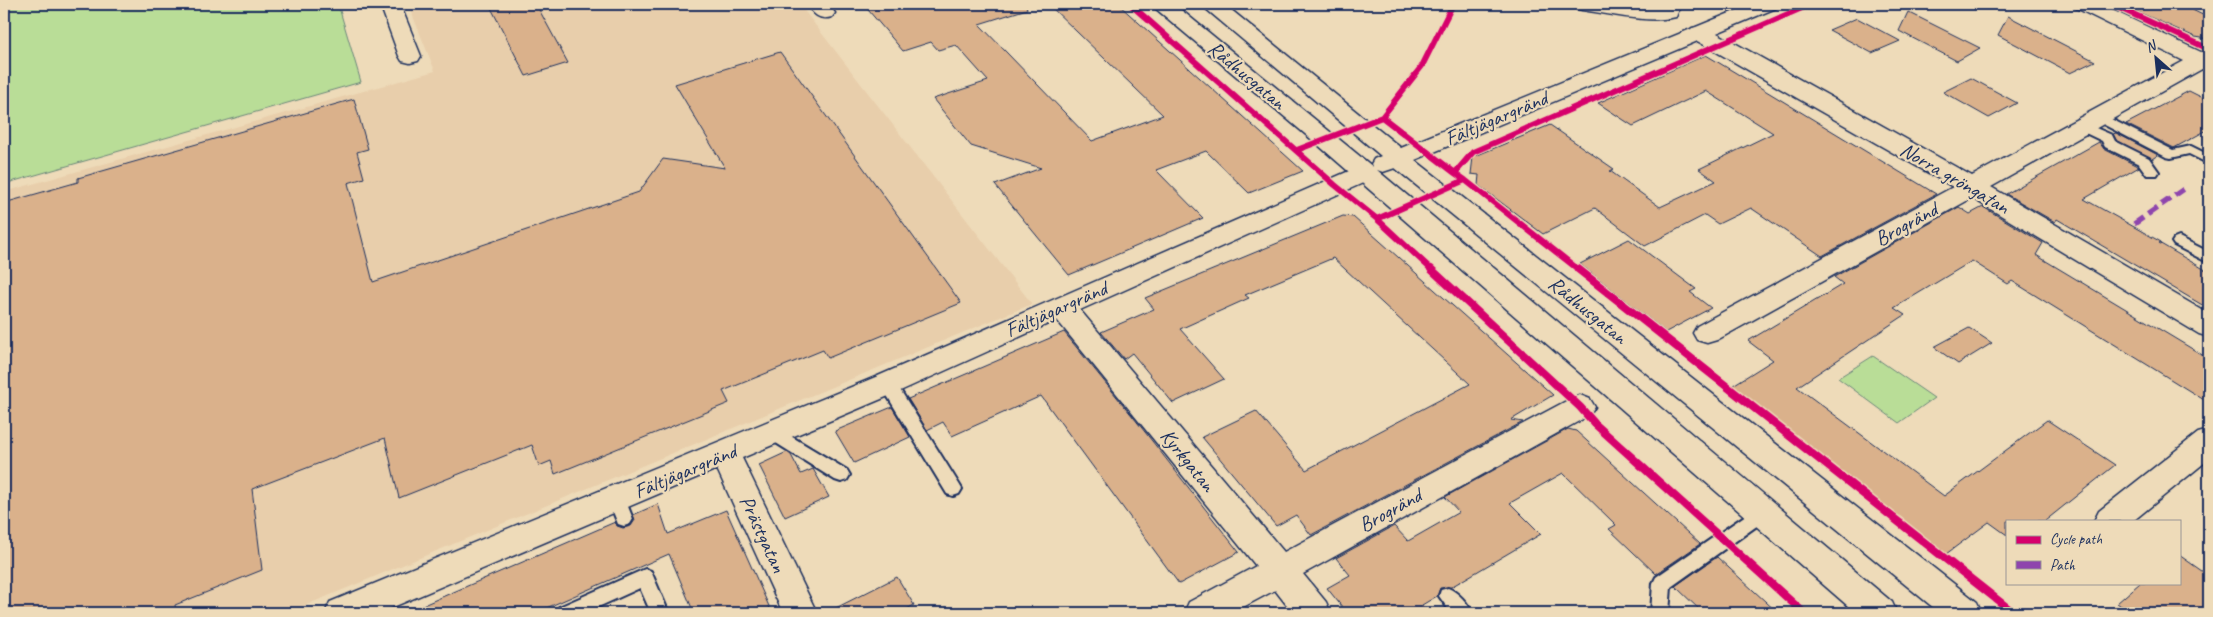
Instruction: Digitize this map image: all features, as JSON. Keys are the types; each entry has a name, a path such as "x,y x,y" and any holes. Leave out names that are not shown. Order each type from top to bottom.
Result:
{"street":[{"path":"390,4 410,56"},
{"name":"Rådhusgatan","path":"1162,4 1880,613"},
{"name":"Rådhusgatan","path":"1212,4 1398,158 1965,613"},
{"path":"1582,4 1632,11 1669,13 1671,4"},
{"name":"Fältjägargränd","path":"342,613 621,509 725,454 888,384 1363,173 1769,4"},
{"path":"2083,4 2207,60"},
{"name":"Norra gröngatan","path":"1700,33 1972,187 2209,327"},
{"name":"Brogränd","path":"1707,333 2090,122 2207,60"},
{"name":"Kyrkgatan","path":"1062,306 1314,613"},
{"name":"Brogränd","path":"1201,613 1580,406"},
{"path":"2111,520 2209,442"},
{"name":"Prästgatan","path":"725,454 800,613"}],"lane":[{"path":"2090,122 2171,154 2191,150 2209,160"},
{"path":"2090,122 2110,144 2144,161 2152,172"},
{"path":"2179,242 2209,258"},
{"path":"888,384 952,489"},
{"path":"774,433 841,475"},
{"path":"1660,613 1662,583 1762,513"},
{"path":"566,613 644,572 660,613"},
{"path":"1448,596 1463,613"}],"shaded area":[{"path":"408,4 799,4 1032,304 287,613 4,613 4,192 435,71"}],"green space":[{"path":"4,4 338,4 361,82 4,184"},
{"path":"1873,356 1934,398 1899,423 1838,378"}],"building":[{"path":"489,4 536,4 568,63 526,76"},
{"path":"863,4 1026,4 1027,9 979,24 1092,141 1163,115 1048,4 1118,4 1303,171 1249,193 1206,151 1156,170 1203,218 1069,275 995,185 1041,168 971,146 933,99 988,81 956,45 938,50 931,42 903,51"},
{"path":"2120,4 2180,4 2209,18 2209,39 2195,37"},
{"path":"1908,12 1980,48 1957,61 1899,31"},
{"path":"2008,16 2095,61 2070,73 1998,35"},
{"path":"1857,18 1900,41 1872,53 1829,30"},
{"path":"780,52 961,303 828,358 823,350 723,391 729,403 555,474 551,461 539,466 532,445 399,498 385,438 252,489 262,570 175,605 176,613 4,613 4,203 78,182 78,178 354,99 368,149 357,152 364,178 348,183 373,282 639,192 663,159 725,168 675,84"},
{"path":"1706,55 1936,194 1822,256 1751,208 1718,224 1705,215 1645,246 1595,208 1543,234 1478,185 1479,175 1471,174 1473,157 1550,125 1614,169 1610,171 1660,207 1716,181 1699,169 1773,133 1706,91 1633,126 1598,103"},
{"path":"1971,78 2017,103 1989,118 1943,92"},
{"path":"2189,91 2209,101 2209,129 2174,148 2126,124"},
{"path":"2116,133 2158,155 2152,159 2116,140 2113,134"},
{"path":"2099,142 2104,149 2139,167 2084,199 2161,242 2159,243 2209,272 2209,309 2057,219 2055,222 2006,194"},
{"path":"1959,207 1970,214 1983,207 2043,243 2036,255 2209,359 2209,403 2012,281 2008,284 1972,261 1894,308 1905,315 1797,387 1944,496 2047,420 2115,465 2046,520 2006,520 2006,534 1989,522 1946,554 1730,387 1773,360 1748,341 1843,284 1834,277"},
{"path":"1343,216 1353,217 1553,395 1511,420 1523,422 1311,535 1296,515 1276,526 1202,437 1256,411 1306,470 1470,384 1333,258 1245,295 1249,298 1180,329 1224,379 1173,403 1132,353 1124,359 1101,332 1154,309 1145,298"},
{"path":"1629,239 1696,289 1690,292 1711,308 1666,332 1580,264"},
{"path":"1969,328 1992,343 1958,364 1934,347"},
{"path":"1064,332 1239,552 1179,584 1041,396 952,436 943,422 927,430 908,399"},
{"path":"892,407 910,437 854,463 835,431"},
{"path":"1568,429 1576,431 1700,544 1656,574 1609,529 1616,525 1563,473 1510,503 1541,534 1451,587 1440,588 1437,596 1422,605 1430,613 1347,613 1327,588 1350,575 1336,558 1394,526 1408,541 1459,512 1445,497"},
{"path":"787,452 791,455 801,474 813,469 829,497 785,517 759,465"},
{"path":"658,504 668,534 726,510 772,613 694,613 669,554 535,613 405,613 615,522 617,526 623,528 631,526 635,520 633,515"},
{"path":"2180,556 2209,576 2209,613 2131,613 2117,603 2139,584 2180,584"},
{"path":"1717,557 1778,613 1703,613 1675,586"},
{"path":"897,577 914,605 900,613 826,613"}],"marked path":[{"path":"2134,224 2184,189"}],"cycle path":[{"path":"1130,4 1335,185 1377,219 1580,407 1595,424 1804,613"},
{"path":"1297,150 1382,117 1422,66 1453,4"},
{"path":"1377,219 1465,180 1455,173 1473,152 1811,4"},
{"path":"2111,4 2209,49"},
{"path":"1382,117 1455,173"},
{"path":"1465,180 2014,613"}]}
